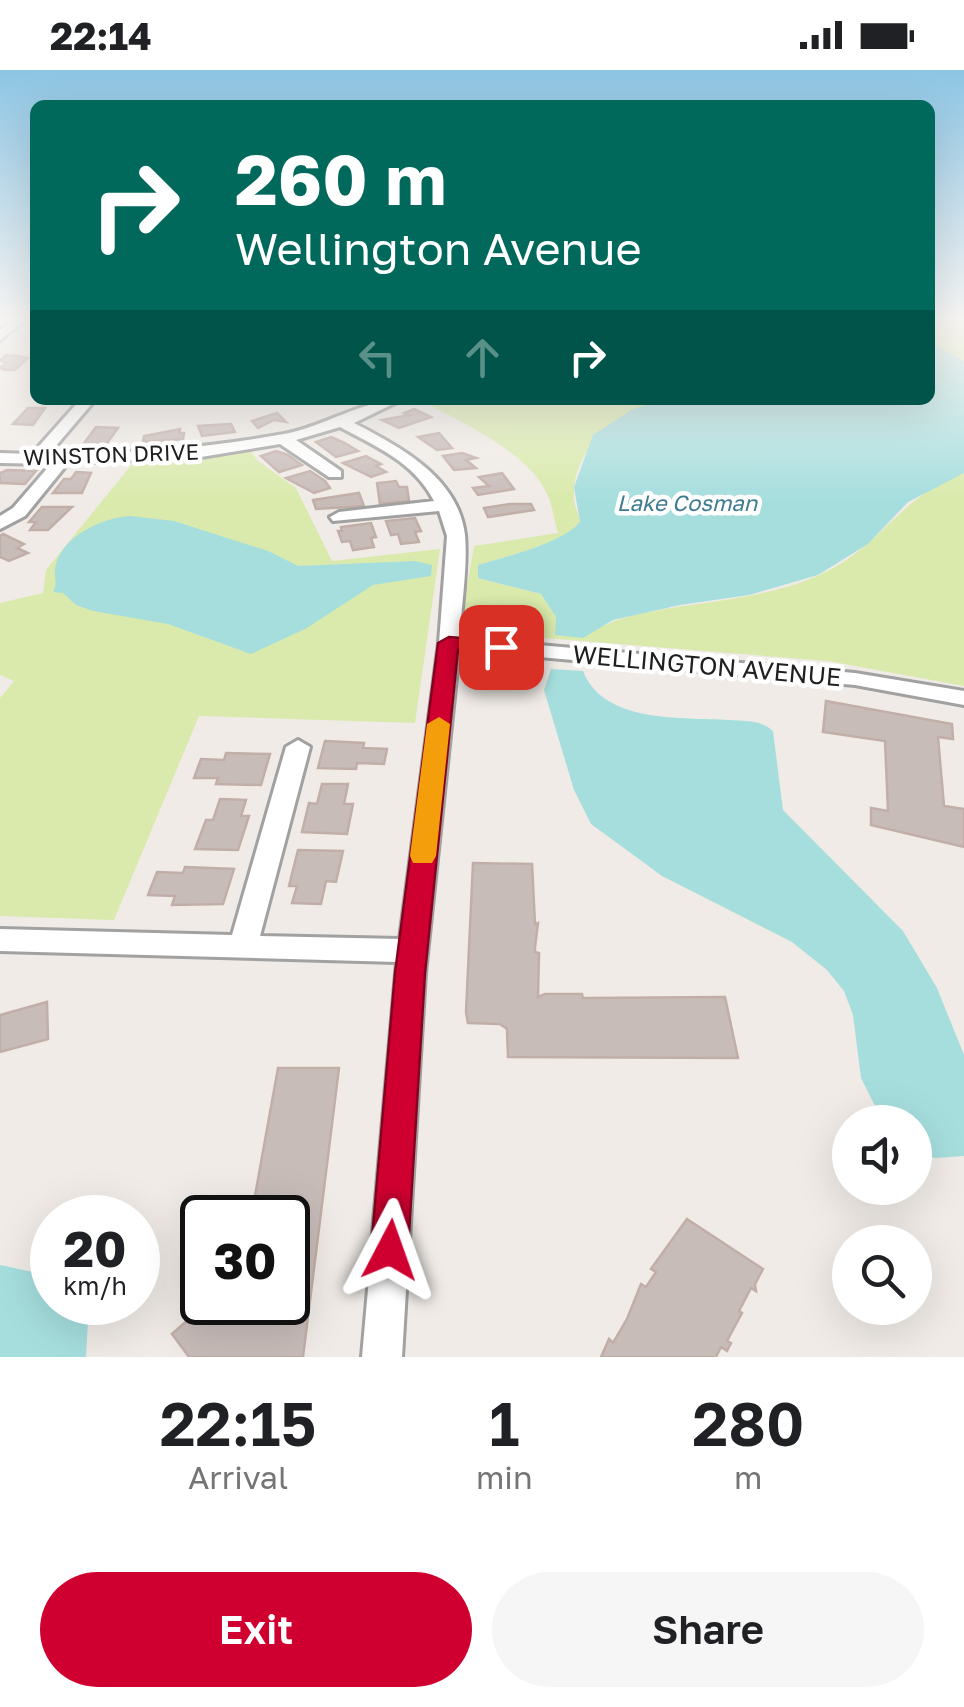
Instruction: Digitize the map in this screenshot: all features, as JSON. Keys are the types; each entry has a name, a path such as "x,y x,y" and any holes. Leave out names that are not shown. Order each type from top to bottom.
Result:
{"street":[{"path":"36,459 84,405"},
{"name":"WINSTON DRIVE","path":"0,458 185,454 282,438 342,422 382,405"},
{"path":"342,422 407,458 432,482 446,505 456,536 449,643 412,951 382,1357"},
{"path":"282,438 335,474"},
{"path":"0,524 19,512 63,459"},
{"path":"339,517 446,505"},
{"name":"WELLINGTON AVENUE","path":"449,643 839,677 964,698"},
{"path":"243,945 298,746"},
{"path":"0,940 412,951"}],"green space":[{"path":"429,405 649,405 614,424 589,449 575,481 574,502 580,522 571,531 547,544 479,565 478,578 541,594 556,617 556,635 579,634 635,615 744,597 799,583 848,559 915,501 964,473 964,686 828,661 459,631 474,546 558,533 551,503 538,479 509,452"},
{"path":"250,450 257,460 296,488 332,561 440,549 415,723 199,716 114,920 0,916 0,698 14,681 0,675 0,603 43,593 46,570 132,464"}],"water":[{"name":"Lake Cosman","path":"935,381 964,381 964,473 908,502 868,544 818,575 749,595 613,620 583,638 555,635 556,617 541,594 478,578 478,565 547,543 580,522 574,487 593,435 646,405 935,405"},
{"path":"130,516 174,521 268,551 298,566 415,561 432,565 431,576 373,585 305,629 251,654 168,624 93,611 76,605 63,593 53,592 59,557 74,538 107,520"},
{"path":"551,669 583,671 593,688 626,709 667,717 752,722 773,731 783,810 903,931 937,988 964,1055 964,1156 932,1157 932,1105 874,1105 861,1078 853,1015 844,991 827,970 792,942 662,876 591,824 574,790 544,690"},
{"path":"0,1265 30,1271 30,1325 88,1325 86,1357 0,1357"}],"building":[{"path":"28,408 45,408 33,425 13,424"},
{"path":"414,409 431,417 399,428 382,420 409,415 404,413"},
{"path":"277,413 286,422 274,420 258,428 252,421"},
{"path":"231,424 235,432 202,436 198,426"},
{"path":"96,427 118,428 105,446 82,446"},
{"path":"180,429 183,439 143,442 144,436"},
{"path":"439,433 452,448 437,450 418,437"},
{"path":"331,437 358,451 336,457 316,442"},
{"path":"276,451 302,465 279,472 261,456"},
{"path":"462,453 476,458 466,460 476,468 454,470 443,456"},
{"path":"366,456 381,464 376,466 386,472 371,477 343,463"},
{"path":"36,471 25,484 0,483 0,473"},
{"path":"310,471 330,488 314,493 286,478"},
{"path":"76,472 91,473 82,493 53,493 64,479 71,479"},
{"path":"502,473 514,489 478,495 473,488 489,486 479,477"},
{"path":"396,481 399,487 407,487 409,501 380,504 377,483"},
{"path":"359,493 364,506 316,509 313,500"},
{"path":"531,504 534,510 488,517 484,508"},
{"path":"42,507 72,507 48,530 30,530 36,522 29,522"},
{"path":"415,518 421,531 415,532 419,542 401,544 398,534 391,535 386,521"},
{"path":"371,523 376,537 371,538 374,547 353,550 350,541 342,542 338,531 342,531 341,527"},
{"path":"3,534 24,544 17,548 28,553 9,561 0,557"},
{"path":"826,701 952,724 953,739 938,737 944,806 964,809 964,847 871,825 871,808 888,811 885,741 823,732"},
{"path":"325,741 364,743 363,748 387,749 384,764 357,763 356,769 318,768"},
{"path":"226,753 270,754 261,785 216,784 218,778 194,778 201,759 224,760"},
{"path":"322,784 348,784 344,804 353,804 347,834 302,832 309,803 317,804"},
{"path":"220,799 246,800 241,816 249,816 238,850 195,849 206,820 213,820"},
{"path":"298,850 343,851 336,882 326,881 321,904 292,903 297,886 289,886"},
{"path":"473,863 532,864 535,924 538,923 538,997 582,994 583,998 725,997 738,1058 508,1057 507,1029 500,1024 468,1023 466,1012"},
{"path":"185,867 234,869 223,904 172,905 175,896 148,895 157,872 183,873"},
{"path":"47,1002 48,1039 0,1052 0,1015"},
{"path":"278,1068 339,1068 310,1301 310,1195 255,1195"},
{"path":"687,1219 763,1269 755,1284 756,1291 751,1288 739,1311 742,1313 727,1341 731,1343 727,1351 721,1347 716,1357 601,1357 609,1339 613,1343 627,1319 641,1284 646,1287 656,1272 651,1269"},
{"path":"182,1325 307,1325 303,1357 189,1357 172,1334"}],"slow traffic":[{"path":"423,856 439,724"}],"route":[{"path":"390,1250 410,973 449,643 501,647"}]}
